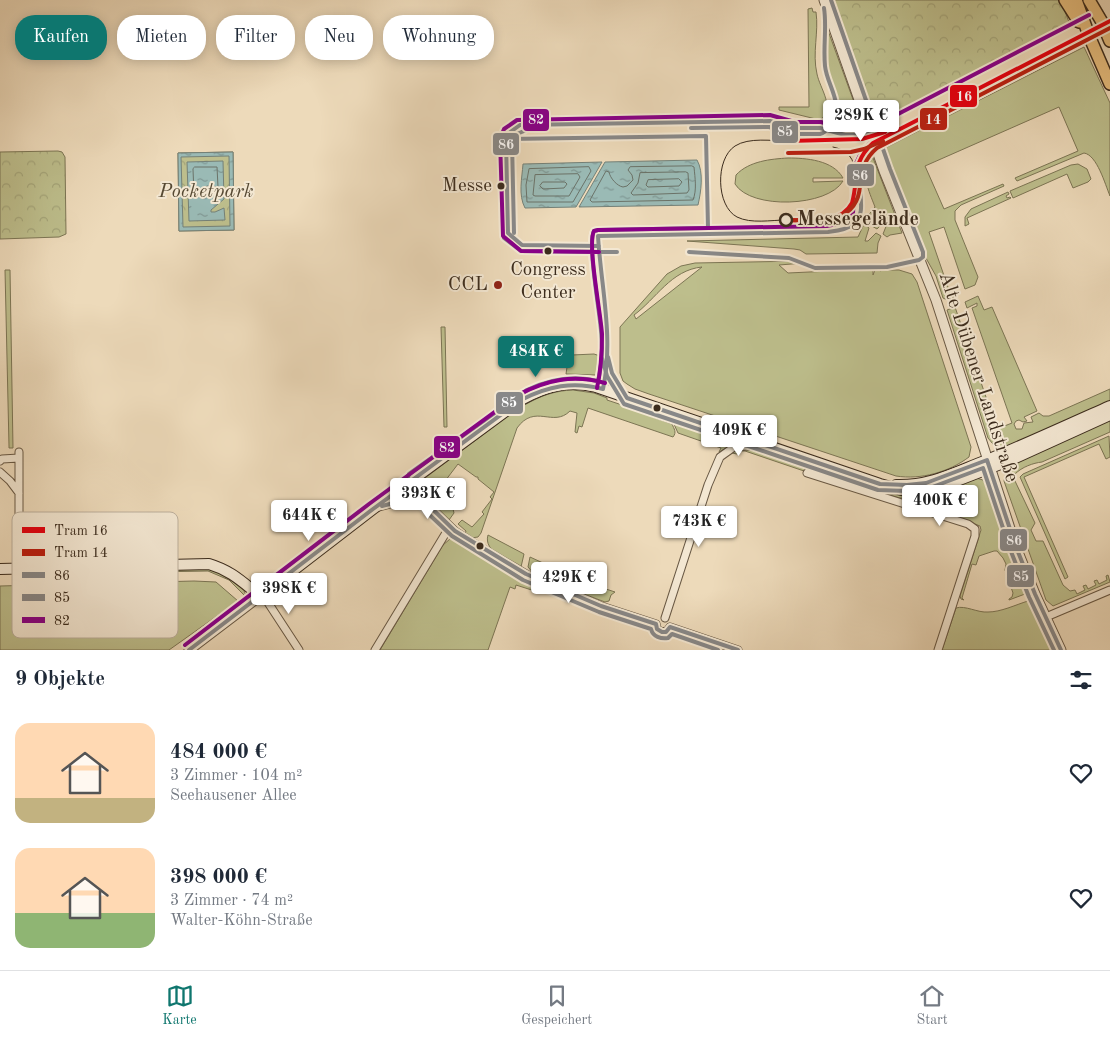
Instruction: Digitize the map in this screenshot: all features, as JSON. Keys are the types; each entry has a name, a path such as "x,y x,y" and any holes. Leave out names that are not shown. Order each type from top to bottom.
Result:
{"highway":[{"path":"1089,0 1102,22"},
{"path":"1096,0 1110,41"},
{"path":"1070,1 1090,38 1110,84"}],"main road":[{"path":"178,565 209,564 220,567 237,577 260,596 413,478 521,400 541,390 562,384 582,384 596,387 880,484 909,492 927,491 946,486 1110,406"},
{"path":"988,464 1110,415"}],"street":[{"name":"Alte Dübener Landstraße","path":"824,0 884,171 936,300 1016,547 1061,650"},
{"path":"665,618 720,457 730,448 745,445 764,445"},
{"path":"0,461 2,458 19,455 19,512"},
{"path":"0,472 19,493"},
{"path":"807,473 968,524 975,528 975,536 938,650"},
{"path":"413,478 422,499 450,526 468,540 526,574 601,606 656,624"},
{"path":"373,509 397,502 422,499"},
{"path":"375,650 450,526"},
{"path":"1046,617 1110,590"},
{"path":"189,650 260,596 267,601 299,650"},
{"path":"659,618 665,618 669,621 670,627 667,631 662,632 657,629 656,624 659,618"},
{"path":"670,627 738,650"}],"green space":[{"path":"833,0 1059,0 1070,25 875,124"},
{"path":"812,8 813,12 816,12 817,20 816,66 827,104 825,115 820,120 779,110 779,107 809,107 808,9"},
{"path":"826,25 863,127 847,126 837,115 837,101 828,73"},
{"path":"1084,47 1110,103 1110,196 1097,164 1089,155 1084,153 1017,181 1015,178 1078,151 1059,107 925,166 944,209 1003,184 1004,186 961,205 955,211 955,220 978,277 975,285 965,289 944,227 929,232 950,293 955,292 954,297 943,298 936,276 922,251 883,149"},
{"path":"0,152 62,152 65,157 66,234 59,237 0,239"},
{"name":"Pocketpark","path":"233,152 234,230 179,231 178,153"},
{"path":"788,158 818,161 833,167 843,178 813,178 813,182 843,181 835,190 822,196 789,202 757,198 744,192 735,184 736,175 747,167 768,160"},
{"path":"873,158 902,233 887,237 883,234 887,222 884,222 877,229 872,226 877,210 866,218 875,207 866,182 867,169"},
{"path":"1078,164 1087,169 1091,179 1088,182 1073,188 1067,174 1013,198 1010,191 1071,165"},
{"path":"1008,192 1007,198 1011,198 967,218 969,224 965,226 965,217 971,209"},
{"path":"864,224 869,228 865,241 868,241 876,233 881,236 877,253 806,254 794,249 687,241 858,237"},
{"path":"803,261 804,263 779,265 788,273 873,269 873,275 875,270 880,269 880,271 899,270 912,274 917,282 971,447 969,457 953,467 934,474 915,477 896,476 649,394 627,384 623,381 620,373 620,327 667,274 681,266 695,263","holes":["702,267 636,319 634,315 673,279 691,269"]},
{"path":"5,270 10,270 13,448 9,448"},
{"path":"978,296 984,310 992,307 1037,411 1024,417 1027,421 1016,421 1014,424 1016,429 1022,429 1024,423 1033,422 1031,417 1039,413 1043,416 1049,416 1110,389 1110,402 997,449 988,438 947,310 955,307 997,429 1012,423 972,308 977,306 977,303 967,308 965,302"},
{"path":"441,327 445,327 447,427 444,427"},
{"path":"594,354 600,356 602,361 597,375 566,374 572,355"},
{"path":"573,390 594,393 607,398 607,400 649,414 672,424 675,434 673,437 588,408 582,427 579,426 577,433 575,432 577,413 570,411 564,416 530,417 517,428 481,533 478,537 471,538 465,534 466,531 458,524 462,520 472,527 484,514 482,512 492,499 490,497 494,492 478,477 458,464 439,489 442,493 438,498 448,508 452,505 454,513 449,520 429,502 423,484 425,478 526,404 548,394"},
{"path":"653,413 746,444 732,445 719,452 721,448 678,433 673,422 652,415"},
{"path":"1110,420 1110,432 1042,462 1021,469 1015,474 1015,481 1035,523 1031,530 1036,541 1043,541 1063,585 1070,591 1075,590 1077,594 1085,590 1083,586 1086,585 1088,589 1096,585 1094,581 1097,580 1099,584 1107,580 1106,576 1108,575 1110,582 1053,606 1046,600 1004,481 1005,469 1010,465"},
{"path":"1109,436 1110,457 1106,459 1099,444 1024,477 1068,577 1065,579 1020,477"},
{"path":"737,450 752,450 801,465 816,467 838,475 809,467 805,468 804,471 745,451 729,454"},
{"path":"976,478 983,480 988,487 1027,590 1025,594 1009,600 1013,593 1005,570 1006,564 997,551 979,556 976,565 972,564 962,598 964,600 961,599 960,596 981,530 980,526 908,498 887,494 918,497"},
{"path":"488,535 524,554 521,567 493,551 487,541"},
{"path":"450,539 461,543 541,588 541,593 516,585 515,589 510,587 488,650 380,650 443,545"},
{"path":"530,557 582,581 615,592 611,595 609,601 605,602 542,578 534,574 528,567"},
{"path":"178,568 202,568 222,573 240,585 246,597 229,580 208,571 178,572"},
{"path":"178,581 216,582 238,601 169,650 0,650 0,586 12,586 12,638 178,638"},
{"path":"1028,601 1033,603 1055,650 942,650 956,608 963,607 993,612"}],"water":[{"path":"233,152 234,230 179,231 178,153","holes":["229,156 230,226 183,227 181,157"]},
{"path":"697,160 701,170 701,188 698,205 579,207 605,162"},
{"path":"223,161 224,199 211,212 224,208 225,220 189,221 187,162"},
{"path":"602,162 576,207 525,208 521,192 523,164"}],"tram line":[{"name":"16","path":"786,220 813,221 840,215 852,203 861,157 873,143 1110,21"},
{"name":"14","path":"786,220 822,220 843,214 851,208 857,199 864,165 877,148 1110,28"},
{"name":"16","path":"788,141 862,139 885,132"},
{"path":"786,220 755,221 737,217 725,203 722,193 721,171 728,152 741,143 754,140 788,141"},
{"name":"14","path":"788,153 851,152 883,141"},
{"path":"833,147 843,150 852,159 856,174"}],"transit line":[{"name":"85","path":"689,252 789,258 815,268 887,267 919,260 923,257 923,252 890,169 831,0"},
{"name":"85","path":"691,128 769,127 793,134 823,133 835,117 836,109 836,102 825,66 824,8"},
{"name":"82","path":"599,252 521,251 503,236 500,139 504,129 517,120 770,115 795,122 821,122 846,129 864,129 875,126 1089,15"},
{"name":"86","path":"189,650 373,509 521,400 541,391 561,386 581,385 603,389 606,370 607,332 598,236 828,232 848,228 854,224 859,216 861,207 860,174 864,162 872,150 886,139 1097,32"},
{"name":"86","path":"599,246 522,245 508,233 506,140 509,133 520,125 770,121 794,128 820,128 845,135 865,135 877,132 892,124"},
{"name":"82","path":"597,388 602,334 593,264 592,238 594,231 827,226 842,222 853,213 854,172 860,155 871,142 895,127"},
{"name":"85","path":"514,233 512,141 517,134 524,131"},
{"name":"85","path":"509,139 706,136 708,228 594,231 592,249 602,344 598,381 580,378 562,379 544,383 527,390 409,474 407,480 417,503 452,536 523,580 599,612 651,629 658,637 668,638 672,634 718,650"},
{"name":"85","path":"504,238 521,251 617,252"},
{"name":"86","path":"608,357 612,373 627,398 880,484 907,485 926,483 987,460 1016,547 1061,650"},
{"name":"85","path":"602,358 607,376 624,404 878,490 907,491 927,489 983,468 1010,549 1029,597 1054,650"},
{"name":"82","path":"185,645 369,504 518,395 549,382 560,380 582,379 605,383"},
{"name":"86","path":"382,506 405,500 422,499 455,531 526,574 601,606 656,624 657,629 662,632 666,632 670,627 738,650"}],"place":[{"name":"Messe","path":"501,186"},
{"name":"Messegelände","path":"786,220"},
{"name":"Congress Center","path":"548,251"},
{"name":"CCL","path":"498,285"}]}
